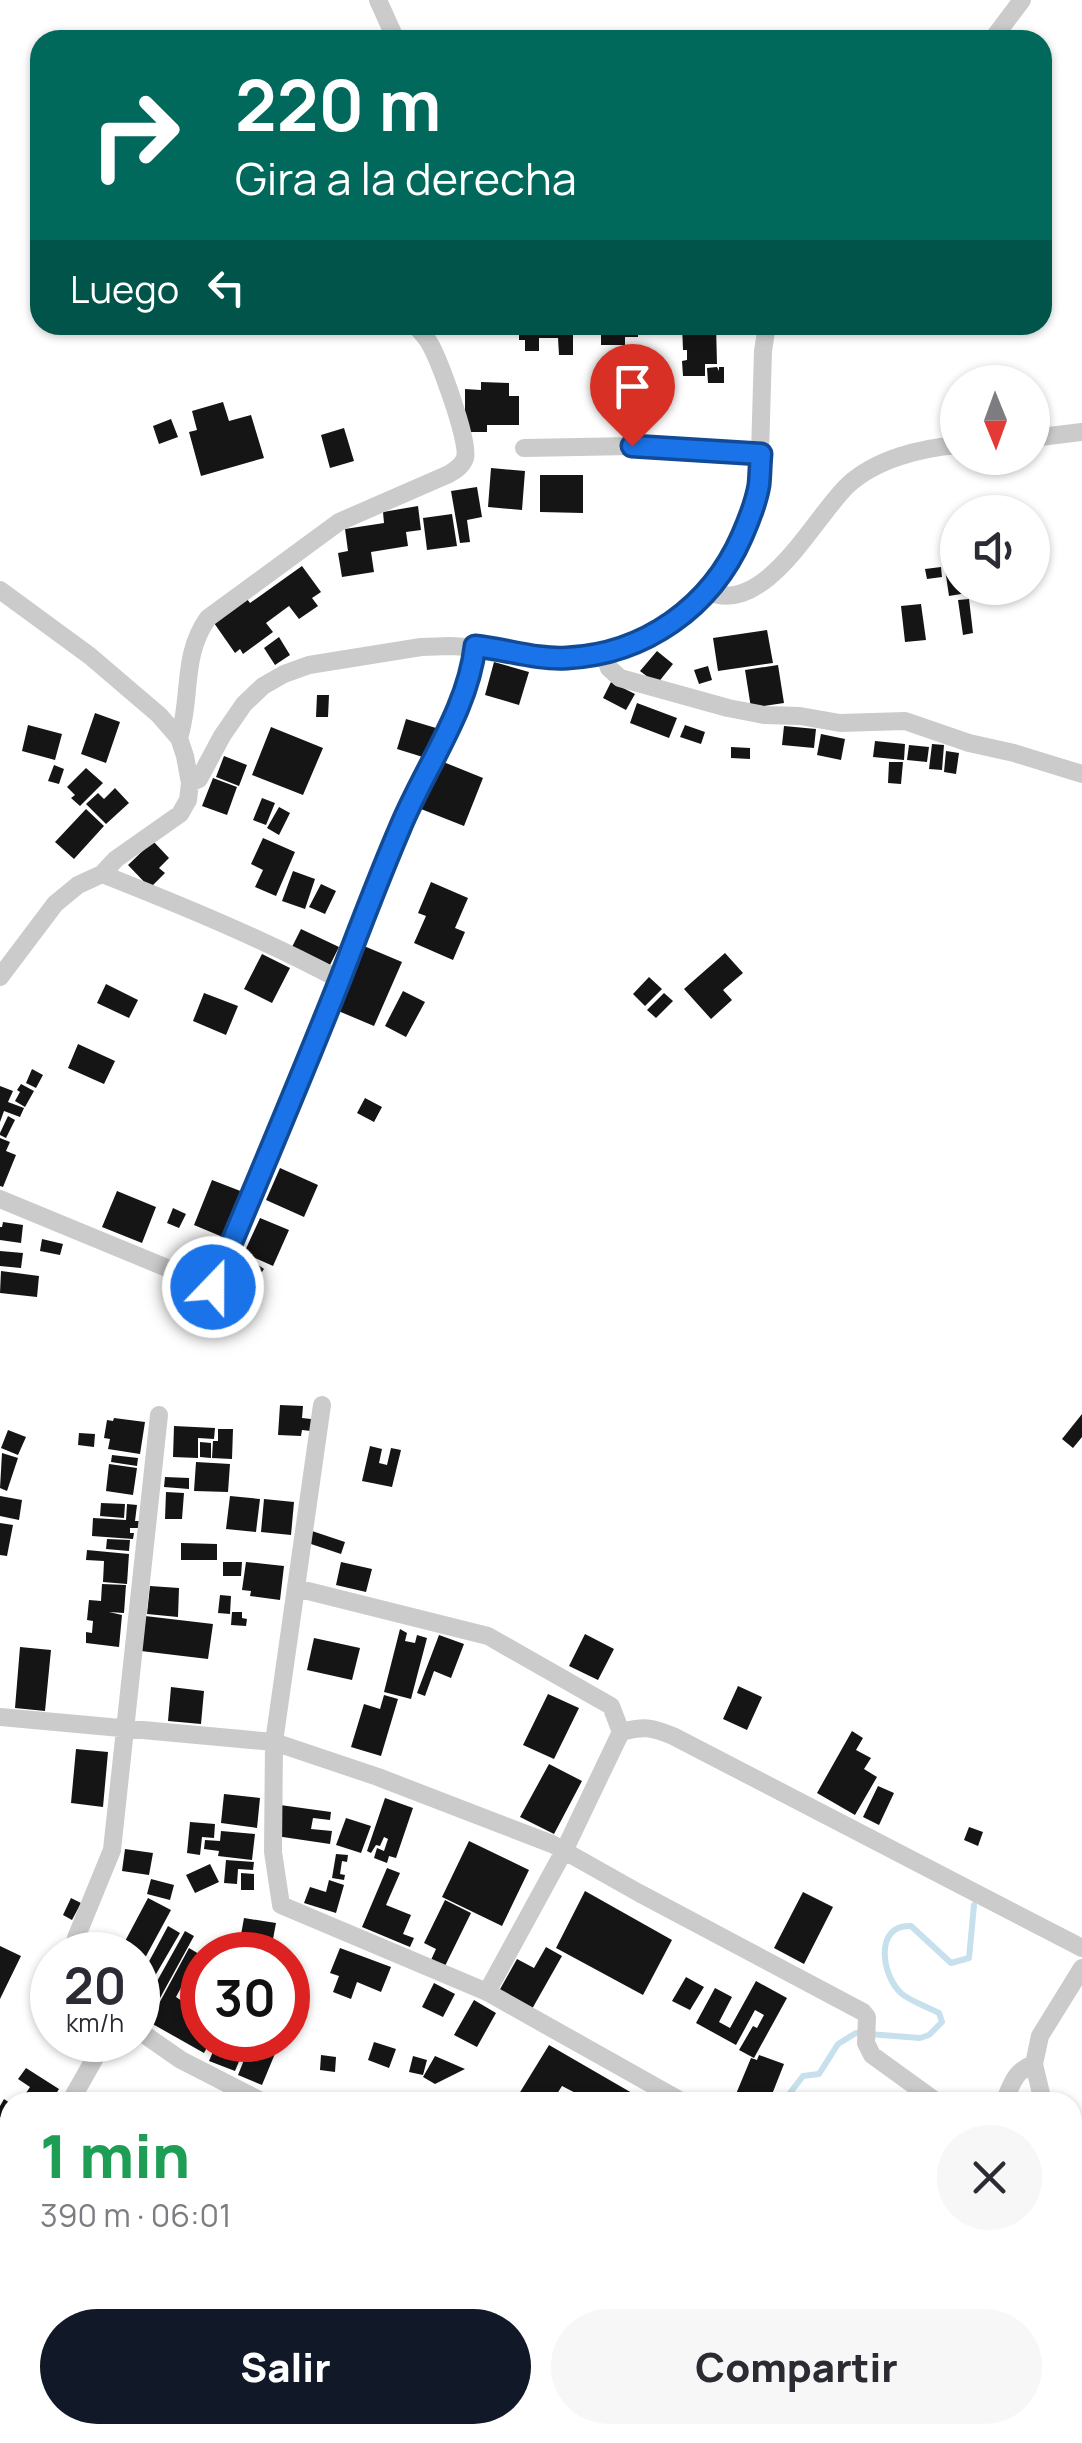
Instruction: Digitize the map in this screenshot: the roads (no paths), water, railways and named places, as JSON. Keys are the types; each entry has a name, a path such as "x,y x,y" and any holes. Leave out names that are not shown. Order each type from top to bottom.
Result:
{"street":[{"path":"378,0 392,30"},
{"path":"1000,30 1022,0"},
{"path":"179,738 192,648 208,618 339,522 449,474 465,460 462,428 440,364 424,335"},
{"path":"190,783 200,779 244,704 263,686 308,665 421,647 475,646 564,658 603,652 667,628 708,592 726,567 751,516 759,487 765,335"},
{"path":"1050,436 1082,432"},
{"path":"524,448 632,446 761,454"},
{"path":"708,592 729,597 750,591 802,545 850,484 892,459 940,448"},
{"path":"0,590 133,691 179,738 190,783 188,800 180,814 116,859 102,874 78,885 55,904 0,977"},
{"path":"0,1198 213,1287 418,784 440,751 469,680 475,646"},
{"path":"603,652 620,678 728,708 840,723 905,721 1082,774"},
{"path":"102,874 242,931 340,980"},
{"path":"322,1405 274,1742 273,1852 281,1905 487,1992 665,2092"},
{"path":"78,1932 112,1850 159,1415"},
{"path":"296,1588 488,1636 611,1706 621,1732 564,1851 487,1992"},
{"path":"0,1716 274,1742 552,1844 863,2012 867,2017 866,2043 872,2056 922,2092"},
{"path":"621,1732 651,1727 673,1736 1082,1948"},
{"path":"1041,2092 1034,2064 1040,2036 1082,1968"},
{"path":"160,2045 243,2092"},
{"path":"76,2092 93,2062"},
{"path":"1009,2092 1022,2069 1034,2064"}],"waterway":[{"path":"791,2092 803,2076 819,2074 838,2044 856,2033 920,2038 942,2022 939,2013 906,1997 895,1986 886,1964 886,1942 891,1933 911,1926 951,1963 969,1958 974,1905"}]}
